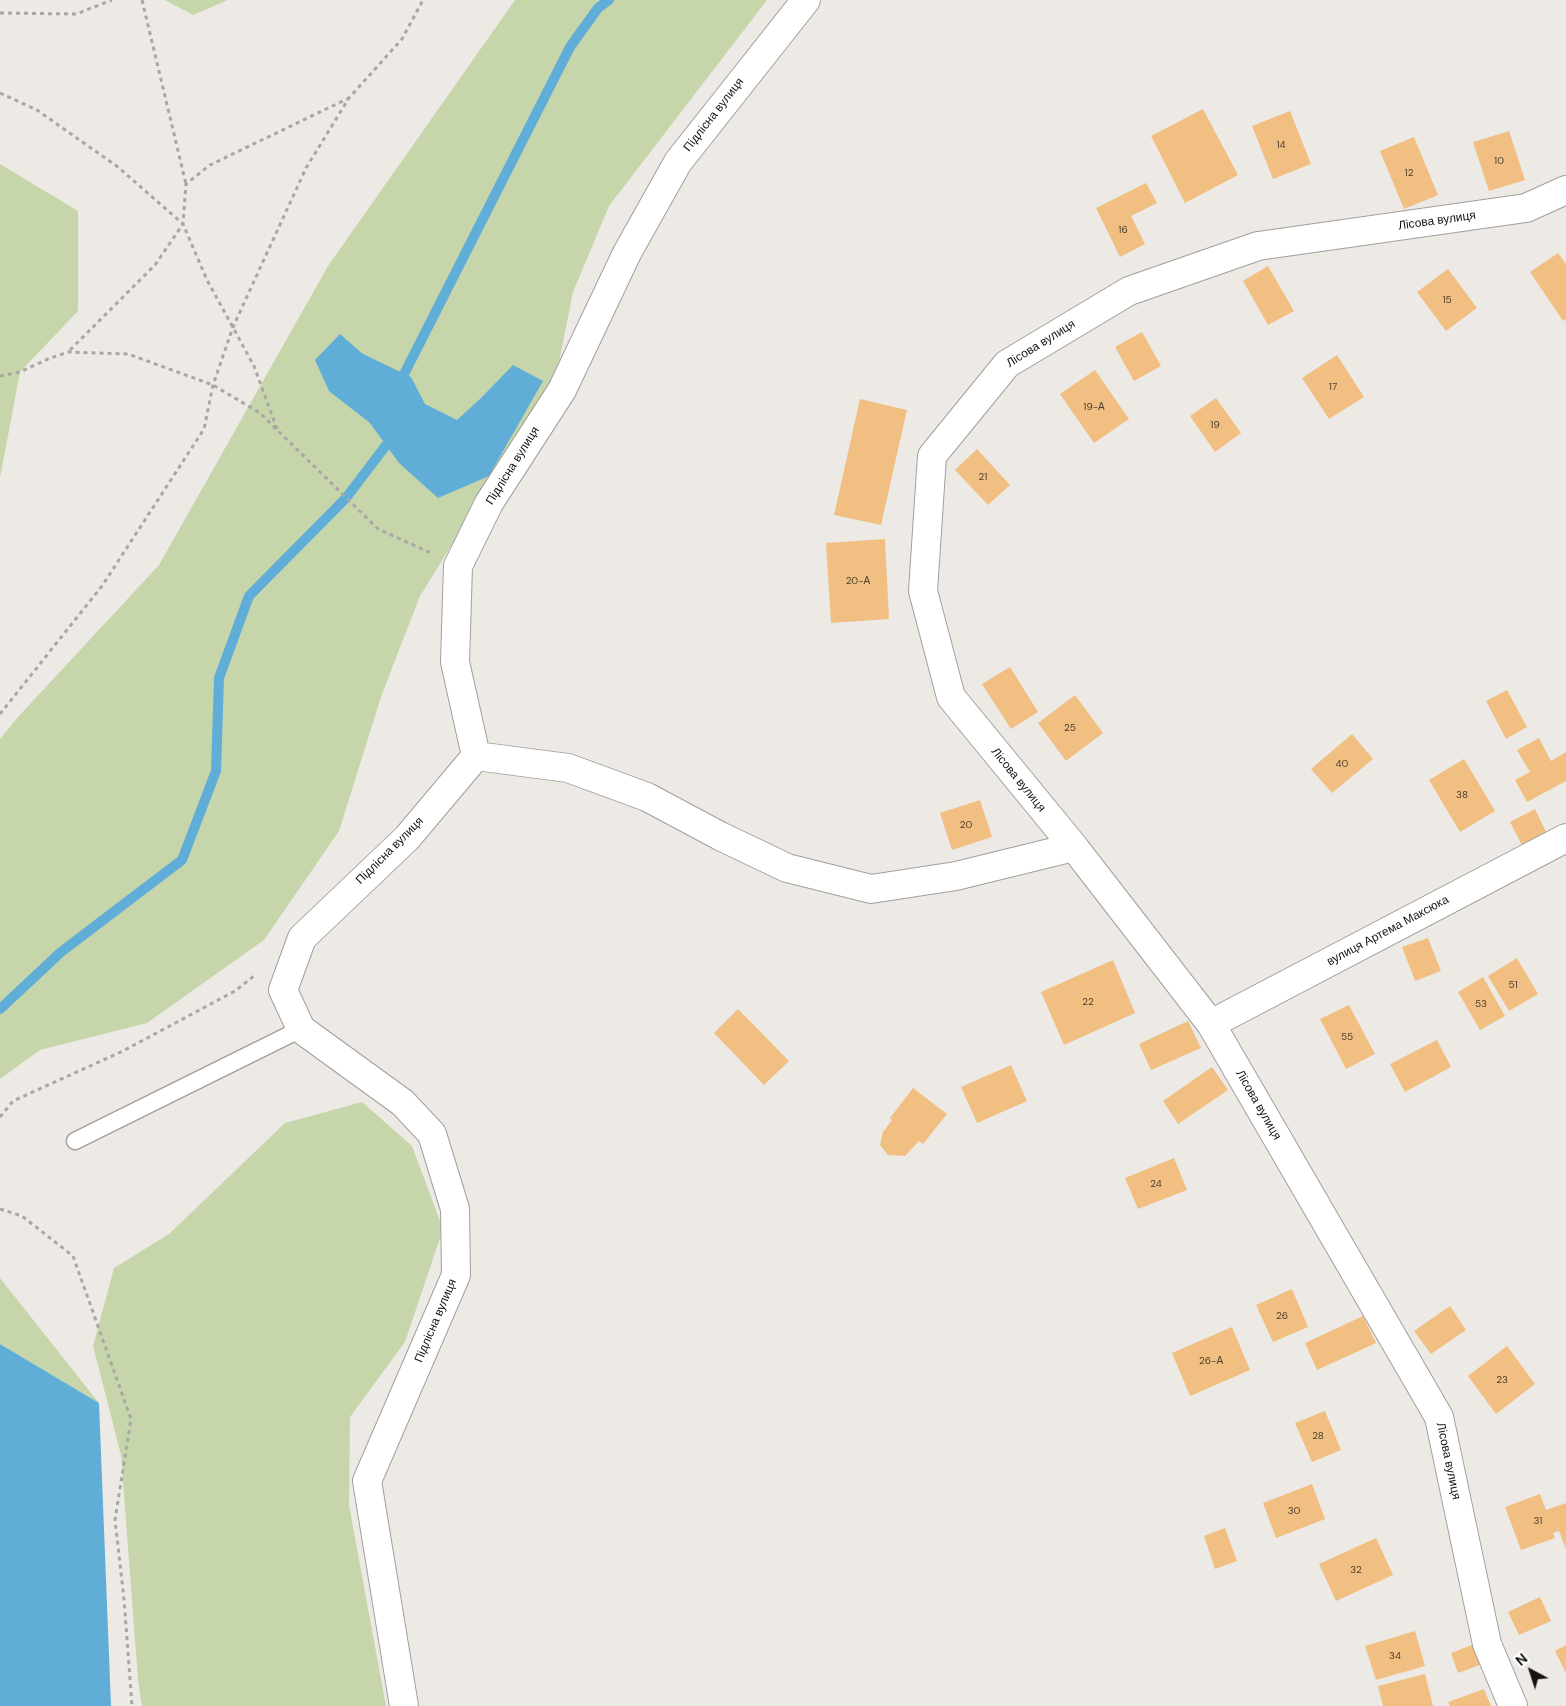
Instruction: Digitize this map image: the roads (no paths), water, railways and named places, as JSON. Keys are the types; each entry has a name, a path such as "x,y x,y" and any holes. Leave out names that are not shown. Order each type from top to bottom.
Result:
{"street":[{"name":"Підлісна вулиця","path":"404,1706 367,1481 456,1275 455,1209 432,1134 403,1103 301,1029 284,990 302,938 407,838 476,756 455,662 458,566 489,503 562,390 627,253 678,162 806,0"},
{"name":"Лісова вулиця","path":"1513,1706 1487,1644 1439,1418 1211,1024 1074,847 951,697 923,590 932,456 1007,364 1129,290 1258,246 1526,208 1566,190"},
{"path":"476,756 568,768 647,797 720,836 787,868 871,889 956,876 1074,847"},
{"name":"вулиця Артема Максюка","path":"1211,1024 1566,838"}],"lane":[{"path":"75,1141 301,1029"}],"water":[{"path":"340,334 363,354 411,377 425,404 457,420 513,365 543,381 489,476 438,498 399,463 370,423 329,391 315,360"},
{"path":"0,1344 99,1403 111,1706 0,1706"}],"waterway":[{"path":"398,386 570,47 598,8 609,0"},
{"path":"0,1009 61,952 182,860 216,771 219,678 249,596 346,498 393,436"}]}
